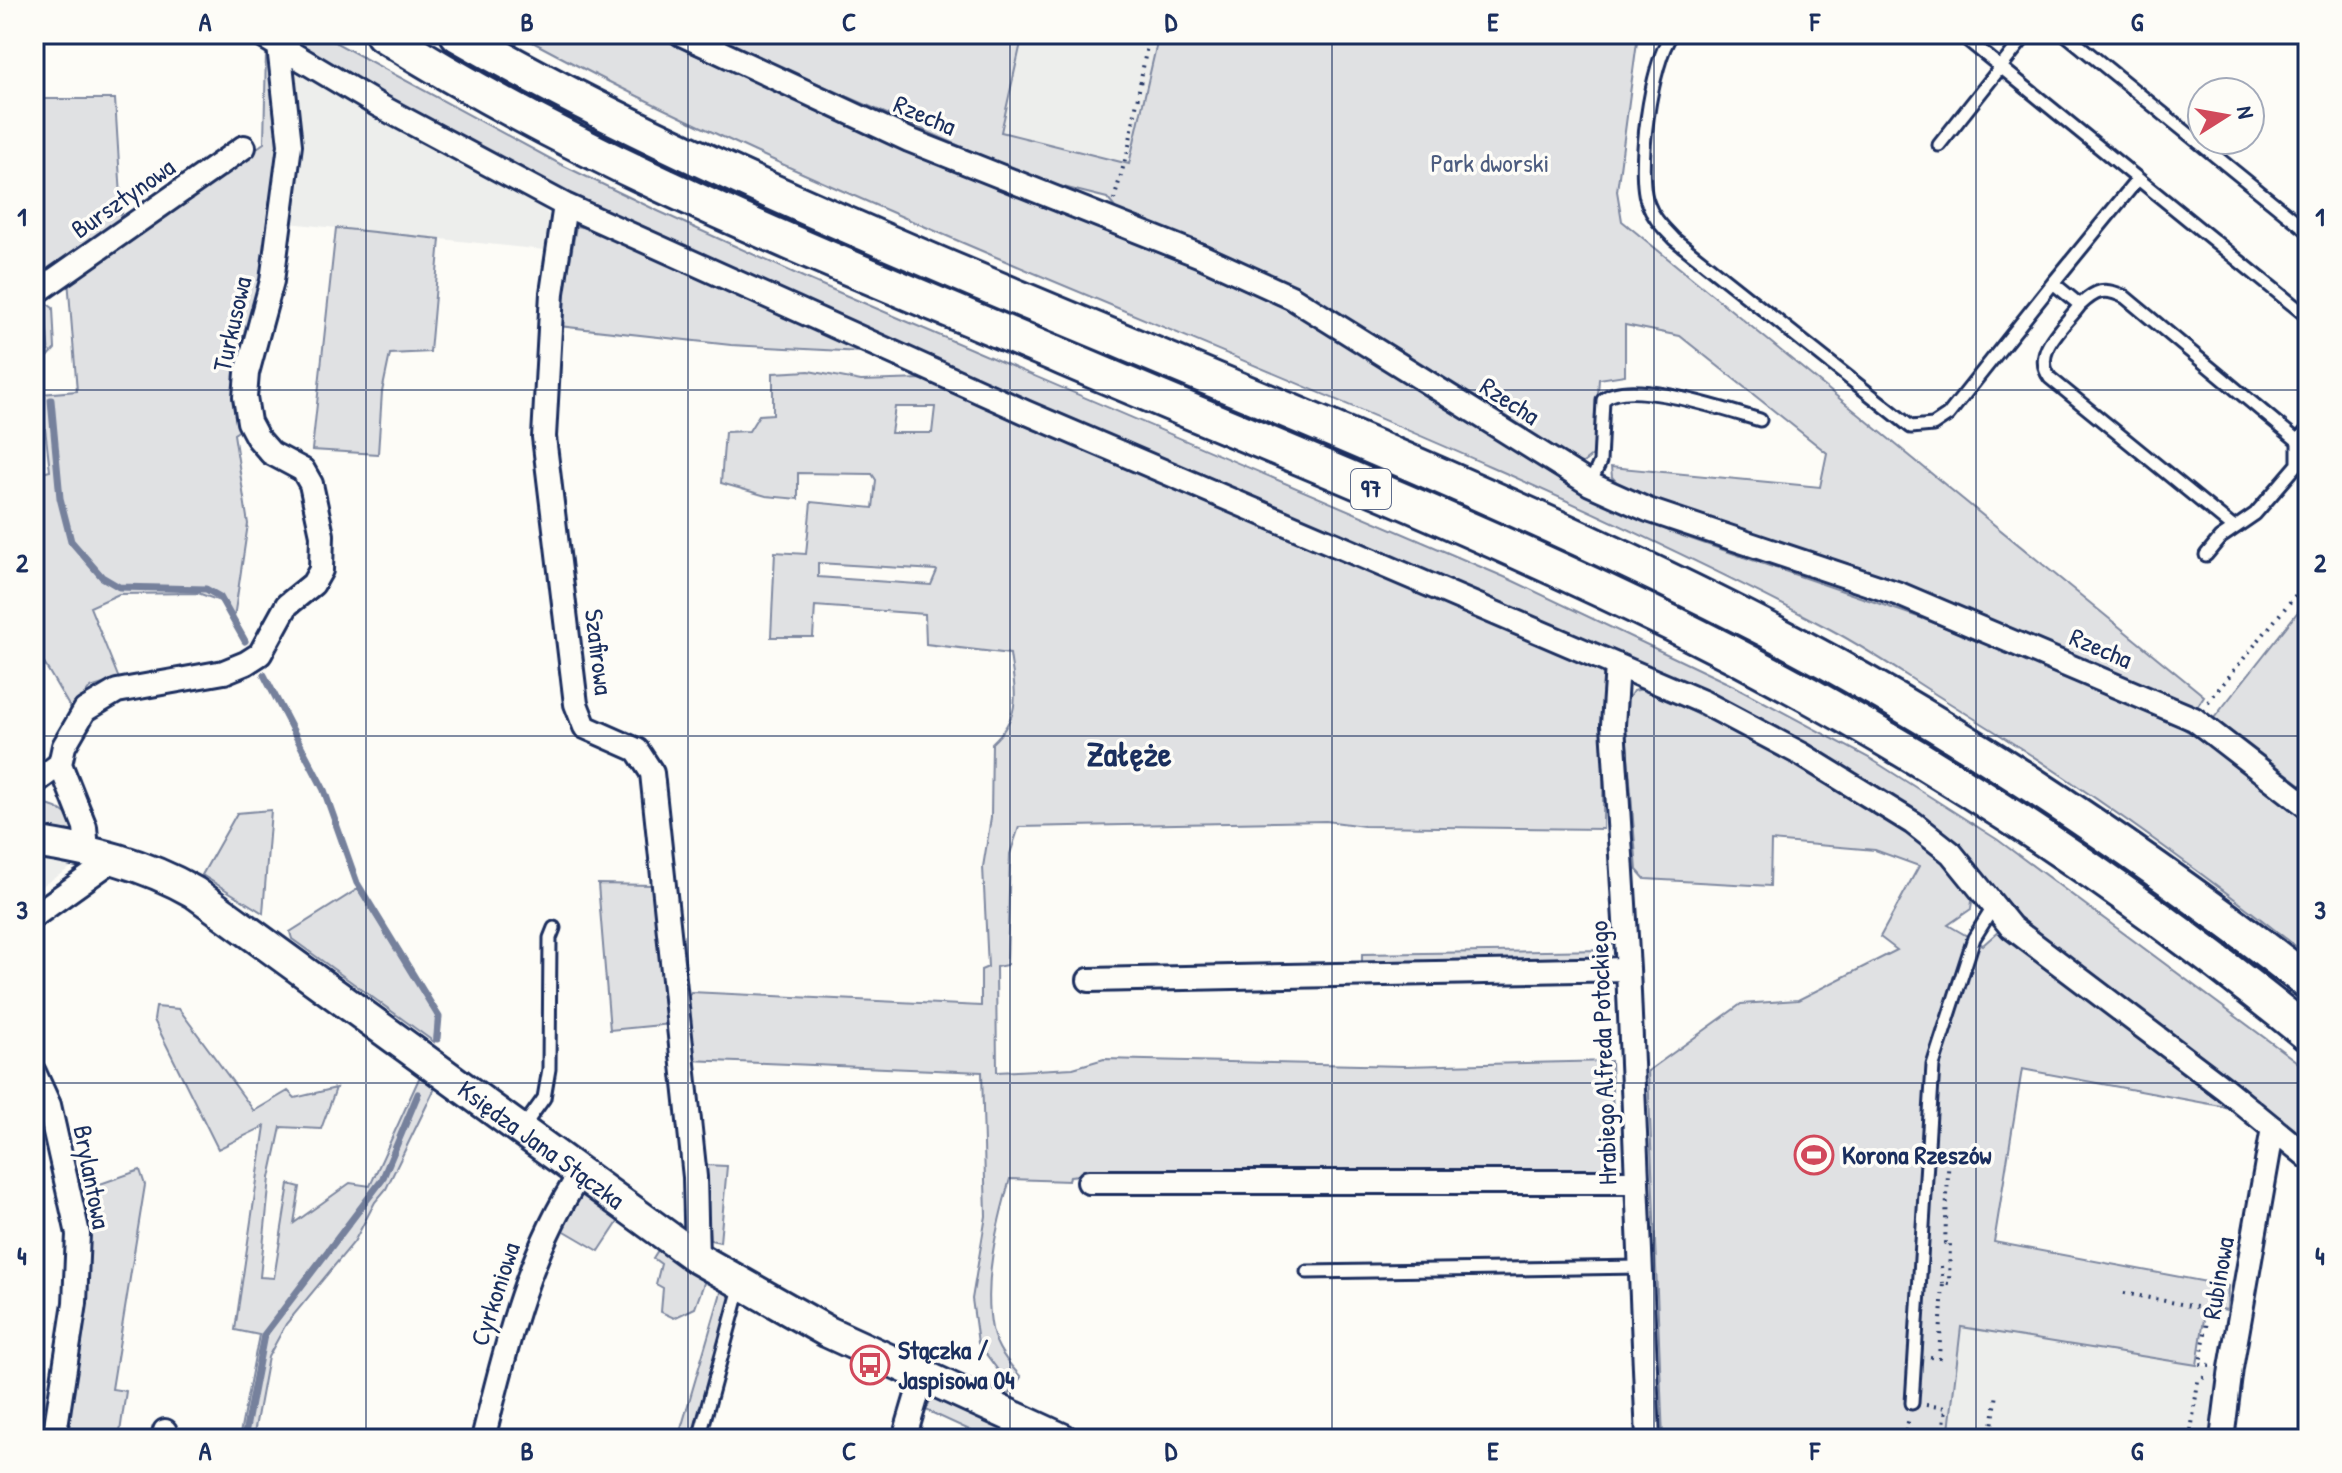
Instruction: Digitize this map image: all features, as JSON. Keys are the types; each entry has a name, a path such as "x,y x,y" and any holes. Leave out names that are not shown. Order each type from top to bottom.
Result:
{"main road":[{"name":"97","path":"383,34 516,110 679,191 1493,541 1702,639 1814,698 2020,821 2219,961 2308,1034"},
{"name":"97","path":"458,34 665,143 810,210 1514,509 1734,612 1863,679 2031,783 2157,870 2308,982"}],"street":[{"path":"259,34 378,105 565,205 1038,417 1703,702 1801,754 1913,823 1951,853 2011,927 2308,1157"},
{"name":"Rzecha","path":"681,34 909,140 1201,256 1291,297 1590,484 1648,510 1899,594 2194,719 2308,807"},
{"name":"Turkusowa","path":"60,764 75,725 85,710 100,699 139,685 224,672 260,654 287,605 313,584 321,570 322,535 311,484 303,470 271,453 257,437 249,422 245,397 247,373 272,281 288,161 279,46"},
{"name":"Bursztynowa","path":"34,294 244,147"},
{"name":"Szafirowa","path":"565,205 552,293 544,437 574,690 585,727 637,750 652,773 695,1177 697,1258"},
{"name":"Hrabiego Alfreda Potockiego","path":"1617,665 1613,725 1628,969 1648,1439"},
{"path":"34,783 60,764 85,827 101,854 34,916"},
{"name":"Księdza Jana Stączka","path":"34,842 101,854 166,876 216,906 697,1258 828,1332 1062,1439"},
{"path":"1089,980 1628,969"},
{"name":"Brylantowa","path":"34,1072 49,1105 78,1234 75,1303 54,1439"},
{"name":"Rubinowa","path":"2222,1439 2273,1128"},
{"name":"Cyrkoniowa","path":"483,1439 509,1335 544,1234 580,1174"},
{"path":"1089,1182 1636,1182"},
{"path":"904,1439 923,1375"}],"lane":[{"path":"1672,34 1657,60 1650,94 1643,185 1656,220 1674,239 1911,427 1933,425 1948,415 2138,179"},
{"path":"1960,34 2308,317"},
{"path":"1939,145 2027,34"},
{"path":"2065,34 2308,231"},
{"path":"2053,283 2080,305"},
{"path":"2234,528 2050,378 2043,369 2043,353 2094,291 2110,290 2125,297 2298,441"},
{"path":"1590,484 1600,462 1603,400 1611,392 1626,390 1698,402 1760,420"},
{"path":"2206,555 2234,528 2255,514 2298,464 2298,441 2308,429"},
{"path":"1912,1403 1933,1065 1974,938 1994,906"},
{"path":"520,1130 544,1098 552,1006 550,938 554,928"},
{"path":"1307,1272 1640,1267"},
{"path":"699,1439 742,1284"}],"path":[{"path":"1108,220 1129,146 1149,34"},
{"path":"2194,719 2308,580"},
{"path":"1928,1149 1949,1150 1945,1243 1950,1243 1949,1284 1943,1283"},
{"path":"1915,1356 1939,1358 1941,1266"},
{"path":"2124,1293 2240,1315"},
{"path":"2190,1439 2198,1381 2221,1367 2200,1364 2209,1309"},
{"path":"1990,1439 1997,1394"},
{"path":"1904,1439 1912,1403 1946,1408 1943,1433 1984,1439"}],"shaded area":[{"path":"1023,34 1159,34 1129,164 1001,133"},
{"path":"292,67 537,203 551,217 544,250 289,223"},
{"path":"34,855 78,863 34,891"},
{"path":"1961,1327 2224,1369 2212,1439 1948,1439"}],"green space":[{"path":"272,34 320,34 560,164 658,211 803,277 1509,579 1736,687 1871,759 1998,840 2308,1070 2308,1144 2037,937 1951,839 1663,673 1237,494 695,256 451,136"},
{"path":"518,34 656,34 689,52 968,175 1173,257 1298,314 1552,475 1671,532 1921,618 2047,667 2172,721 2241,767 2308,824 2308,956 2175,854 2083,790 1883,660 1822,625 1516,478 754,152"},
{"name":"Park dworski","path":"706,34 1023,34 1001,132 1129,164 1159,34 1638,34 1617,191 1622,221 2204,696 2196,708 1961,607 1622,488 1612,477 1611,467 1820,487 1827,453 1680,336 1625,325 1625,375 1599,379 1594,454 1583,463 1572,462 1301,289 1121,215 1107,198 1039,181"},
{"path":"266,52 277,59 282,139 243,428 234,434 248,524 234,618 220,601 198,593 119,594 90,607 119,679 90,688 72,711 34,646 34,475 50,471 41,394 77,391 68,279 264,143"},
{"path":"34,99 115,99 122,213 116,229 34,282 34,185 40,189"},
{"path":"576,226 596,230 862,352 731,345 559,326"},
{"path":"336,228 440,239 430,352 390,354 382,392 378,454 312,450"},
{"path":"46,303 53,308 55,349 48,357 38,355 34,306"},
{"path":"809,371 861,381 923,379 1034,430 1064,440 1597,667 1604,676 1603,829 1364,826 1326,821 1019,827 1010,854 1007,965 996,967 997,1072 1073,1068 1104,1059 1404,1066 1611,1061 1615,1171 1119,1171 1070,1176 1069,1181 1010,1179 993,1253 990,1311 996,1343 1021,1377 1009,1395 990,1385 1000,1373 978,1343 972,1299 986,1216 982,1072 689,1060 685,1002 691,992 981,1006 981,970 988,967 983,867 991,818 992,743 1013,712 1014,680 1010,654 926,644 925,614 815,606 813,637 771,637 775,552 806,554 811,502 873,508 876,480 872,474 798,473 798,499 766,496 721,483 725,432 749,431 759,415 773,414 773,373","holes":["895,407 935,407 932,433 891,433","818,563 936,570 937,571 931,585 818,577"]},
{"path":"2308,599 2308,790 2214,718"},
{"name":"Korona Rzeszów","path":"1643,689 1786,760 1908,834 1942,861 1973,894 1971,909 1948,925 1983,945 2000,930 2041,966 2237,1109 2022,1069 1994,1242 2228,1286 2227,1310 2206,1306 2197,1365 1961,1327 1948,1439 1663,1439 1648,1071 1741,1004 1798,1000 1897,950 1880,937 1919,866 1875,850 1771,841 1770,886 1645,879 1637,870 1624,705 1633,691"},
{"path":"34,802 55,807 66,814 76,832 34,826"},
{"path":"271,810 263,913 202,875 237,813"},
{"path":"598,884 654,885 671,1024 610,1030"},
{"path":"358,889 436,1015 434,1042 292,939 290,932"},
{"path":"1606,950 1608,964 1362,968 1362,954"},
{"path":"156,1007 179,1009 254,1111 288,1091 295,1098 336,1088 321,1129 281,1127 270,1178 260,1277 274,1278 289,1184 300,1187 294,1223 350,1183 370,1186 421,1074 437,1084 386,1189 375,1202 354,1242 286,1324 268,1357 253,1439 239,1439 259,1335 235,1330 265,1126 218,1149 154,1020"},
{"path":"704,1165 727,1166 720,1242 710,1240"},
{"path":"140,1170 145,1185 112,1389 126,1391 119,1439 62,1439 77,1192"},
{"path":"578,1193 620,1219 599,1251 558,1227"},
{"path":"660,1247 705,1280 695,1308 674,1318 661,1312 663,1288 656,1284 661,1264 653,1258"},
{"path":"722,1289 728,1291 731,1302 693,1439 678,1439"},
{"path":"932,1396 1029,1439 989,1439 926,1410"}],"waterway":[{"path":"34,223 38,272"},
{"path":"43,309 46,351"},
{"path":"51,400 60,498 71,541 102,577 119,587 206,589 220,597 245,641"},
{"path":"264,675 324,790 357,883 439,1017 437,1039"},
{"path":"244,1439 264,1335 382,1180 418,1094"}],"place":[{"name":"Korona Rzeszów","path":"1814,1155"},
{"name":"Stączka / Jaspisowa 04","path":"870,1365"}],"district":[{"name":"Załęże","path":"1129,754"}]}
